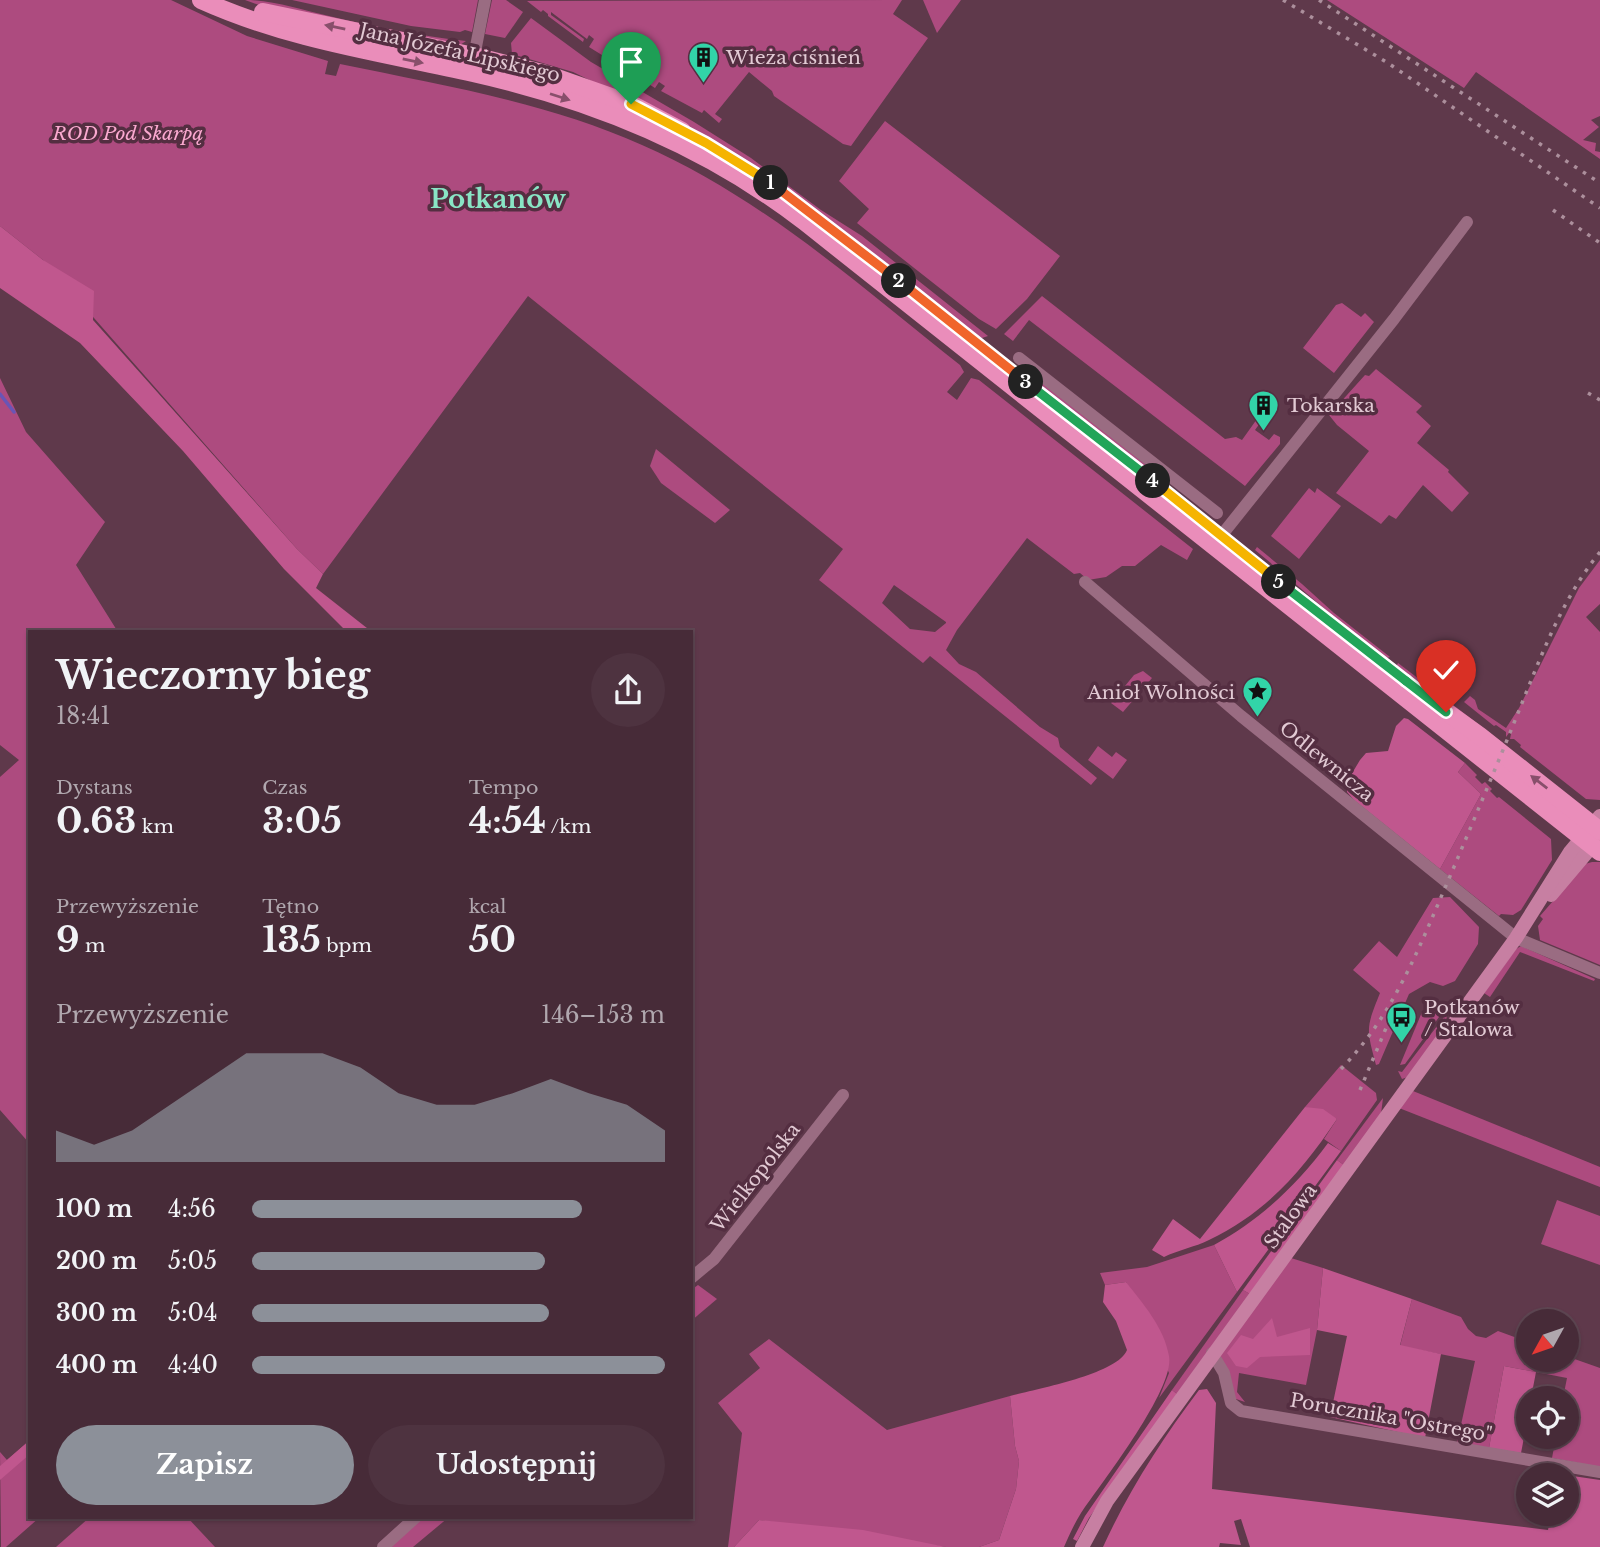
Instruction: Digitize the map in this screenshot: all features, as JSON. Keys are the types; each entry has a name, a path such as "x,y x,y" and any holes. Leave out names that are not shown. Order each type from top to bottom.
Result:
{"main road":[{"name":"Jana Józefa Lipskiego","path":"201,0 241,17 314,40 546,74 613,96 706,143 751,170 827,224 1217,542 1595,835"},
{"name":"Jana Józefa Lipskiego","path":"230,0 289,19 472,64"}],"street":[{"path":"472,64 485,0"},
{"path":"1217,542 1394,319 1467,222"},
{"path":"1019,358 1217,513"},
{"name":"Odlewnicza","path":"1085,582 1241,716 1516,938 1600,973"},
{"name":"Stalowa","path":"1082,1547 1107,1502 1212,1353 1532,916 1595,835"},
{"path":"1507,951 1506,939 1500,925 1513,926 1532,916"},
{"name":"Wielkopolska","path":"693,1276 714,1259 844,1095"},
{"name":"Porucznika \"Ostrego\"","path":"1212,1353 1224,1373 1231,1404 1241,1412 1600,1472"},
{"path":"383,1547 414,1519"}],"green space":[{"name":"ROD Pod Skarpą","path":"0,0 171,0 247,36 328,61 325,74 336,76 340,64 493,96 606,130 686,166 728,190 808,244 960,365 964,372 947,392 957,400 971,378 979,380 1193,549 1187,560 1161,545 1135,566 1122,566 1106,577 1088,580 1080,573 1074,574 1027,538 957,630 946,650 959,664 976,672 1040,727 1058,738 1060,747 1097,778 1091,785 930,656 923,663 819,580 843,549 528,296 323,574 297,549 43,260 0,226","holes":["894,585 946,622 935,632 910,629 882,603"]},
{"path":"245,0 276,3 397,31 466,41 460,45 262,6"},
{"path":"292,0 478,0 472,32 460,32 411,26"},
{"path":"492,0 506,0 523,12 505,38 485,34"},
{"path":"902,0 893,14 928,38 851,146 843,144 774,96 772,91 749,72 715,114 722,119 719,123 704,110 702,113 661,91 665,86 659,82 655,88 589,47 594,39 589,35 587,39 551,12 551,15 584,39 583,42 543,10 541,12 527,1"},
{"path":"923,0 961,0 937,33"},
{"path":"1327,0 1600,0 1600,116 1591,120 1599,127 1583,140 1596,143 1595,151 1600,152 1600,159 1476,72 1464,88"},
{"path":"531,18 591,62 751,158 821,210 862,236 988,336 982,338 973,335 794,194 739,156 573,72 512,54 511,43"},
{"path":"885,121 1060,256 1027,299 996,329 979,319 857,223 869,209 839,181"},
{"path":"1042,296 1225,439 1236,437 1242,440 1257,419 1260,423 1255,430 1269,440 1274,434 1280,437 1280,444 1245,486 1029,320 1013,341 1004,334"},
{"path":"1342,303 1361,317 1365,313 1374,322 1334,373 1303,348 1336,305"},
{"path":"1021,364 1170,484 1165,487 1016,369"},
{"path":"1376,369 1422,406 1416,412 1431,426 1417,443 1449,470 1469,493 1452,512 1423,485 1396,519 1389,515 1381,524 1336,493 1369,451 1329,415 1365,375 1369,376"},
{"path":"0,378 26,432 105,522 76,565 117,630 28,630 28,1142 0,1110 0,777 19,760 0,745"},
{"path":"656,449 730,510 715,523 661,483 650,466"},
{"path":"1309,488 1315,493 1317,488 1341,506 1299,559 1271,536"},
{"path":"1257,547 1390,657 1385,659 1369,646 1255,550"},
{"path":"1600,560 1600,604 1586,617 1600,632 1600,800 1586,799 1520,747 1514,739 1510,739 1511,734 1506,737 1506,732 1464,702 1470,696 1475,700 1478,709 1506,728 1519,708 1579,588"},
{"path":"1398,663 1503,743 1501,747 1401,672 1396,667"},
{"path":"1143,671 1152,678 1123,712 1111,703 1134,675"},
{"path":"1098,746 1112,757 1116,752 1127,760 1113,779 1088,760"},
{"path":"1465,763 1482,784 1485,782 1492,789 1490,791 1497,798 1551,839 1552,860 1521,910 1513,915 1499,916 1440,869 1481,794 1458,772"},
{"path":"1600,862 1600,965 1540,940 1538,926 1543,919 1540,916 1585,864"},
{"path":"1450,897 1479,927 1478,944 1455,981 1443,986 1430,982 1409,994 1379,1064 1376,1065 1369,1028 1380,993 1353,970 1379,941 1397,957 1433,898"},
{"path":"1521,946 1595,979 1594,981 1520,952 1490,997 1484,993"},
{"path":"1431,1005 1442,1007 1439,1017 1405,1064 1400,1065 1422,1012"},
{"path":"1447,1013 1446,1024 1408,1077 1402,1079 1398,1071 1402,1072"},
{"path":"1341,1065 1376,1093 1377,1100 1341,1151 1324,1139 1337,1119 1305,1107"},
{"path":"1413,1091 1600,1167 1600,1187 1399,1108"},
{"path":"1383,1098 1381,1114 1344,1165 1337,1160"},
{"path":"1557,1200 1600,1216 1600,1265 1541,1244"},
{"path":"1214,1245 1237,1292 1159,1398 1169,1373 1126,1282 1105,1285 1100,1273 1147,1267"},
{"path":"1291,1258 1323,1268 1317,1330 1306,1385 1239,1373 1237,1392 1245,1402 1233,1398 1218,1356"},
{"path":"698,1285 717,1299 693,1319 693,1289"},
{"path":"1243,1290 1250,1294 1177,1394 1172,1390"},
{"path":"1412,1299 1461,1317 1476,1336 1486,1338 1498,1331 1516,1338 1516,1368 1504,1366 1489,1448 1457,1443 1475,1361 1400,1346"},
{"path":"769,1339 887,1430 1010,1396 1019,1461 1016,1489 999,1540 979,1547 946,1547 759,1520 734,1547 728,1547 742,1433 718,1403 760,1368 749,1354"},
{"path":"1579,1361 1600,1368 1600,1467 1552,1458 1554,1449 1579,1449 1579,1386 1565,1386 1567,1378 1536,1372 1579,1372"},
{"path":"28,1442 28,1519 38,1519 6,1547 1,1547 0,1452 7,1460"},
{"path":"88,1519 189,1519 215,1547 56,1547"},
{"path":"422,1519 447,1519 413,1547 389,1547"}],"shaded area":[{"path":"0,226 43,260 94,291 93,320 297,549 323,574 316,588 369,630 345,630 284,569 183,451 80,343 0,288"},
{"path":"1404,718 1465,763 1458,772 1481,794 1440,869 1347,792 1348,780 1360,760 1366,753 1388,751 1396,726"},
{"path":"1305,1107 1323,1109 1337,1119 1296,1173 1266,1203 1249,1217 1209,1240 1164,1257 1152,1250 1173,1219 1200,1239"},
{"path":"1328,1143 1341,1151 1237,1292 1214,1245 1277,1200 1304,1173"},
{"path":"1337,1160 1344,1165 1250,1294 1243,1290"},
{"path":"1323,1268 1412,1299 1400,1345 1441,1354 1425,1438 1330,1417 1347,1336 1317,1330"},
{"path":"1126,1282 1158,1326 1169,1356 1168,1371 1149,1412 1081,1513 1064,1547 979,1547 999,1540 1016,1489 1019,1461 1010,1396 1093,1373 1120,1359 1127,1350 1116,1321 1103,1302 1105,1285"},
{"path":"1272,1318 1277,1337 1310,1328 1310,1355 1260,1357 1247,1368 1236,1366 1227,1353 1241,1335 1253,1339"},
{"path":"1504,1366 1516,1368 1516,1372 1536,1372 1533,1386 1516,1386 1516,1449 1522,1449 1521,1453 1489,1448"},
{"path":"1207,1389 1216,1403 1212,1489 1548,1530 1549,1526 1579,1526 1579,1477 1600,1480 1600,1547 1250,1547 1241,1519 1234,1521 1241,1545 1220,1543 1219,1547 1103,1547 1135,1486 1199,1390"},
{"path":"1172,1390 1177,1394 1089,1518 1077,1541 1073,1539 1085,1516"},
{"path":"28,1442 28,1456 0,1480 0,1466"},
{"path":"759,1520 863,1530 946,1547 734,1547"}],"waterway":[{"path":"0,394 14,412"}],"railway":[{"path":"1283,0 1388,63 1600,208"},
{"path":"1319,0 1600,183"},
{"path":"1553,210 1600,243"},
{"path":"1588,393 1600,400"},
{"path":"1341,1069 1376,1026 1403,980 1448,881 1546,644 1565,605 1600,552"},
{"path":"1360,1090 1389,1021"}],"place":[{"name":"Wieża ciśnień","path":"703,84"},
{"name":"Tokarska","path":"1264,432"},
{"name":"Anioł Wolności","path":"1258,719"},
{"name":"Potkanów / Stalowa","path":"1401,1045"}],"district":[{"name":"Potkanów","path":"498,199"}],"route":[{"path":"631,104 736,160 808,209 1446,712"}]}
